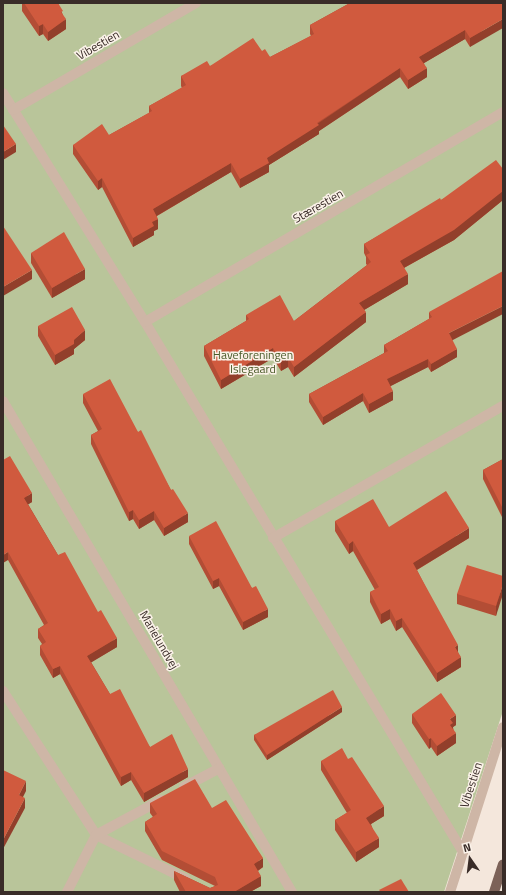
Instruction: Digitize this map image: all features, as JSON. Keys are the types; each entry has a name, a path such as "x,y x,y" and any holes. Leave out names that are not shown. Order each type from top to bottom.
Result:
{"main road":[{"path":"494,892 503,864"}],"street":[{"name":"Vibestien","path":"13,110 196,3"},
{"path":"3,93 145,322 273,538 463,852"},
{"name":"Stærestien","path":"145,322 503,112"},
{"name":"Marielundvej","path":"3,401 292,892"},
{"path":"273,538 503,406"},
{"path":"3,691 96,835 198,885"},
{"name":"Vibestien","path":"450,892 503,727"},
{"path":"67,892 96,835 219,768"}],"green space":[{"name":"Haveforeningen Islegaard","path":"3,3 503,3 503,711 444,892 3,892"}],"building":[{"path":"24,3 58,3 63,11 61,12 66,19 48,32 43,24 39,26"},
{"path":"350,3 503,3 503,19 470,38 465,30 419,57 427,68 408,80 400,68 317,123 319,125 267,158 269,163 240,179 231,163 153,209 158,219 152,222 154,226 133,238 102,178 98,181 73,145 102,124 109,135 152,111 149,106 186,85 181,76 207,61 210,66 253,38 262,51 265,49 270,57 314,34 310,25"},
{"path":"3,125 16,144 3,152"},
{"path":"496,160 503,169 503,191 454,230 400,261 408,274 359,303 366,312 294,367 288,357 281,362 273,348 221,380 204,346 249,319 246,315 280,295 294,321 371,262 366,255 370,253 364,244 440,198 441,200"},
{"path":"3,226 32,270 3,287"},
{"path":"64,232 85,269 52,288 31,253"},
{"path":"503,271 503,306 449,333 457,349 431,364 428,359 387,379 393,391 369,404 363,393 323,417 309,394 388,351 384,345 432,317 429,312"},
{"path":"72,307 85,330 74,340 74,344 55,355 38,326"},
{"path":"110,379 138,432 141,430 171,490 173,489 188,513 164,528 154,511 139,520 133,510 129,512 91,435 102,429 83,394"},
{"path":"10,456 32,493 24,498 58,555 65,552 98,612 101,610 117,638 87,656 110,694 120,689 150,747 172,734 188,769 144,793 131,772 121,777 60,666 53,669 40,646 46,642 38,629 48,623 8,552 3,555 3,460"},
{"path":"503,459 503,509 483,470"},
{"path":"446,491 469,528 413,563 458,645 455,647 461,657 437,673 402,618 396,621 390,609 381,614 370,592 379,587 353,541 349,544 335,521 373,499 389,527"},
{"path":"216,521 252,588 256,586 268,609 243,622 219,578 213,581 189,536"},
{"path":"467,565 503,576 503,584 496,606 457,594"},
{"path":"333,690 342,707 267,755 254,735"},
{"path":"441,693 456,715 450,719 453,723 450,725 456,733 437,746 431,738 429,739 412,714"},
{"path":"342,748 348,759 352,757 384,806 366,818 379,838 356,852 335,820 351,810 321,761"},
{"path":"3,770 26,781 19,795 25,798 3,840"},
{"path":"195,779 212,808 226,800 263,858 254,864 261,876 234,892 186,892 174,871 210,888 218,885 215,877 162,851 145,822 157,814 150,803"},
{"path":"401,879 409,892 381,892 379,890"}]}
